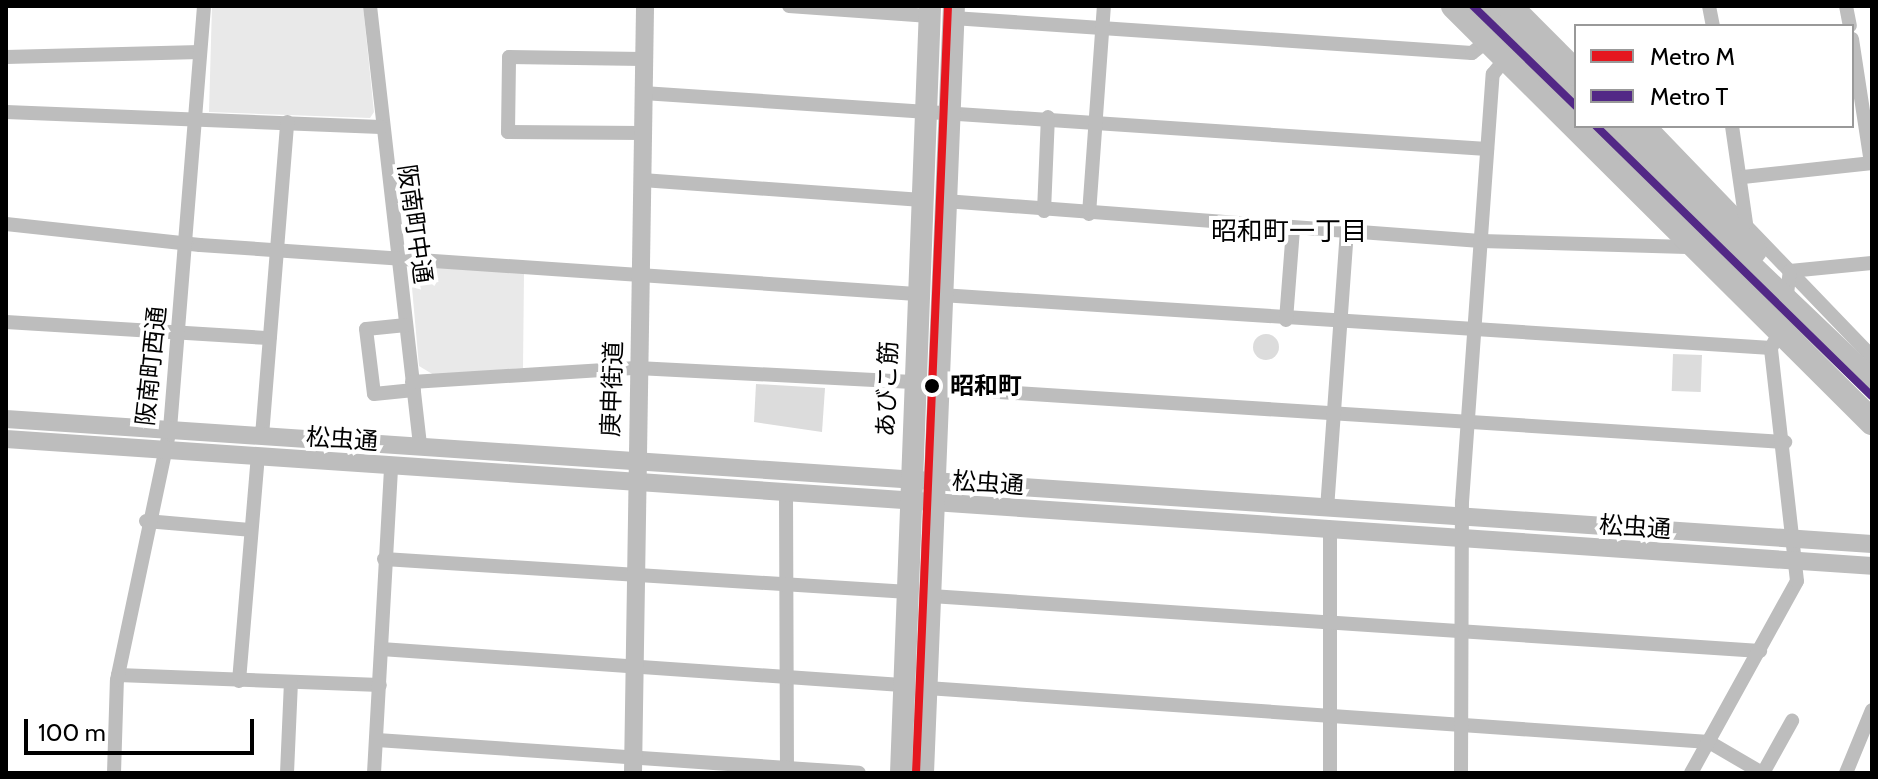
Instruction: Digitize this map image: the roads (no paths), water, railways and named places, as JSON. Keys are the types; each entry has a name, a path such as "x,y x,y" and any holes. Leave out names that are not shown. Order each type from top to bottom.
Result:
{"highway":[{"path":"1454,6 1574,125"},
{"path":"1482,6 1574,98"},
{"path":"1509,6 1574,71"},
{"path":"1577,128 1872,422"},
{"path":"1605,128 1872,383"},
{"path":"1632,128 1780,278 1829,339"}],"main road":[{"name":"あびこ筋","path":"922,480 936,388 941,295 933,201 936,110 930,11"},
{"name":"あびこ筋","path":"936,110 954,12"},
{"name":"あびこ筋","path":"923,773 931,596 913,382 916,294 933,201"},
{"name":"あびこ筋","path":"901,773 902,685 909,592 922,503"}],"street":[{"name":"阪南町西通","path":"114,773 118,675 160,450 170,429 204,6"},
{"name":"阪南町中通","path":"370,6 381,127 420,447"},
{"name":"庚申街道","path":"633,766 632,480 645,6"},
{"path":"789,6 930,11"},
{"path":"1089,214 1104,6"},
{"path":"1444,6 1767,324 1776,344 1872,439"},
{"path":"1521,6 1574,53"},
{"path":"954,12 1102,32 1472,53 1483,44"},
{"path":"6,57 200,52"},
{"path":"643,59 509,57 508,132 643,133"},
{"path":"1743,177 1872,163 1854,63"},
{"path":"1461,773 1462,519 1493,74 1501,64"},
{"path":"643,93 1095,120 1487,149"},
{"path":"6,112 381,127"},
{"path":"1044,211 1048,117"},
{"path":"262,436 287,122"},
{"path":"1652,128 1872,357"},
{"path":"1732,128 1743,177 1746,223"},
{"path":"642,180 1481,241 1687,247"},
{"path":"6,224 397,259 916,294"},
{"path":"1286,320 1293,228"},
{"path":"1327,509 1347,232"},
{"path":"1786,266 1872,263"},
{"path":"1767,324 1786,266"},
{"path":"1691,773 1797,581 1798,539 1776,344 1786,266"},
{"path":"941,295 1476,333 1776,344"},
{"path":"6,322 270,338"},
{"path":"406,325 366,329 374,394 413,386 637,368 913,382"},
{"path":"936,388 1469,426 1785,442"},
{"name":"松虫通","path":"6,419 633,459 1462,519 1872,544"},
{"name":"松虫通","path":"6,439 1872,566"},
{"path":"239,681 258,456"},
{"path":"374,773 391,467"},
{"path":"786,492 787,771"},
{"path":"146,521 250,530"},
{"path":"1330,530 1330,773"},
{"path":"384,559 909,592"},
{"path":"931,596 1760,651"},
{"path":"381,649 902,685"},
{"path":"118,675 380,685"},
{"path":"287,773 291,683"},
{"path":"927,688 1709,742 1760,773 1792,721"},
{"path":"1846,773 1872,710"},
{"path":"377,740 633,766 859,773"}],"metro line":[{"name":"M","path":"916,773 948,6"},
{"name":"T","path":"1473,6 1574,104"},
{"name":"T","path":"1598,128 1872,396"}],"place":[{"name":"昭和町","path":"932,386"}],"district":[{"name":"昭和町一丁目","path":"1289,232"}]}
